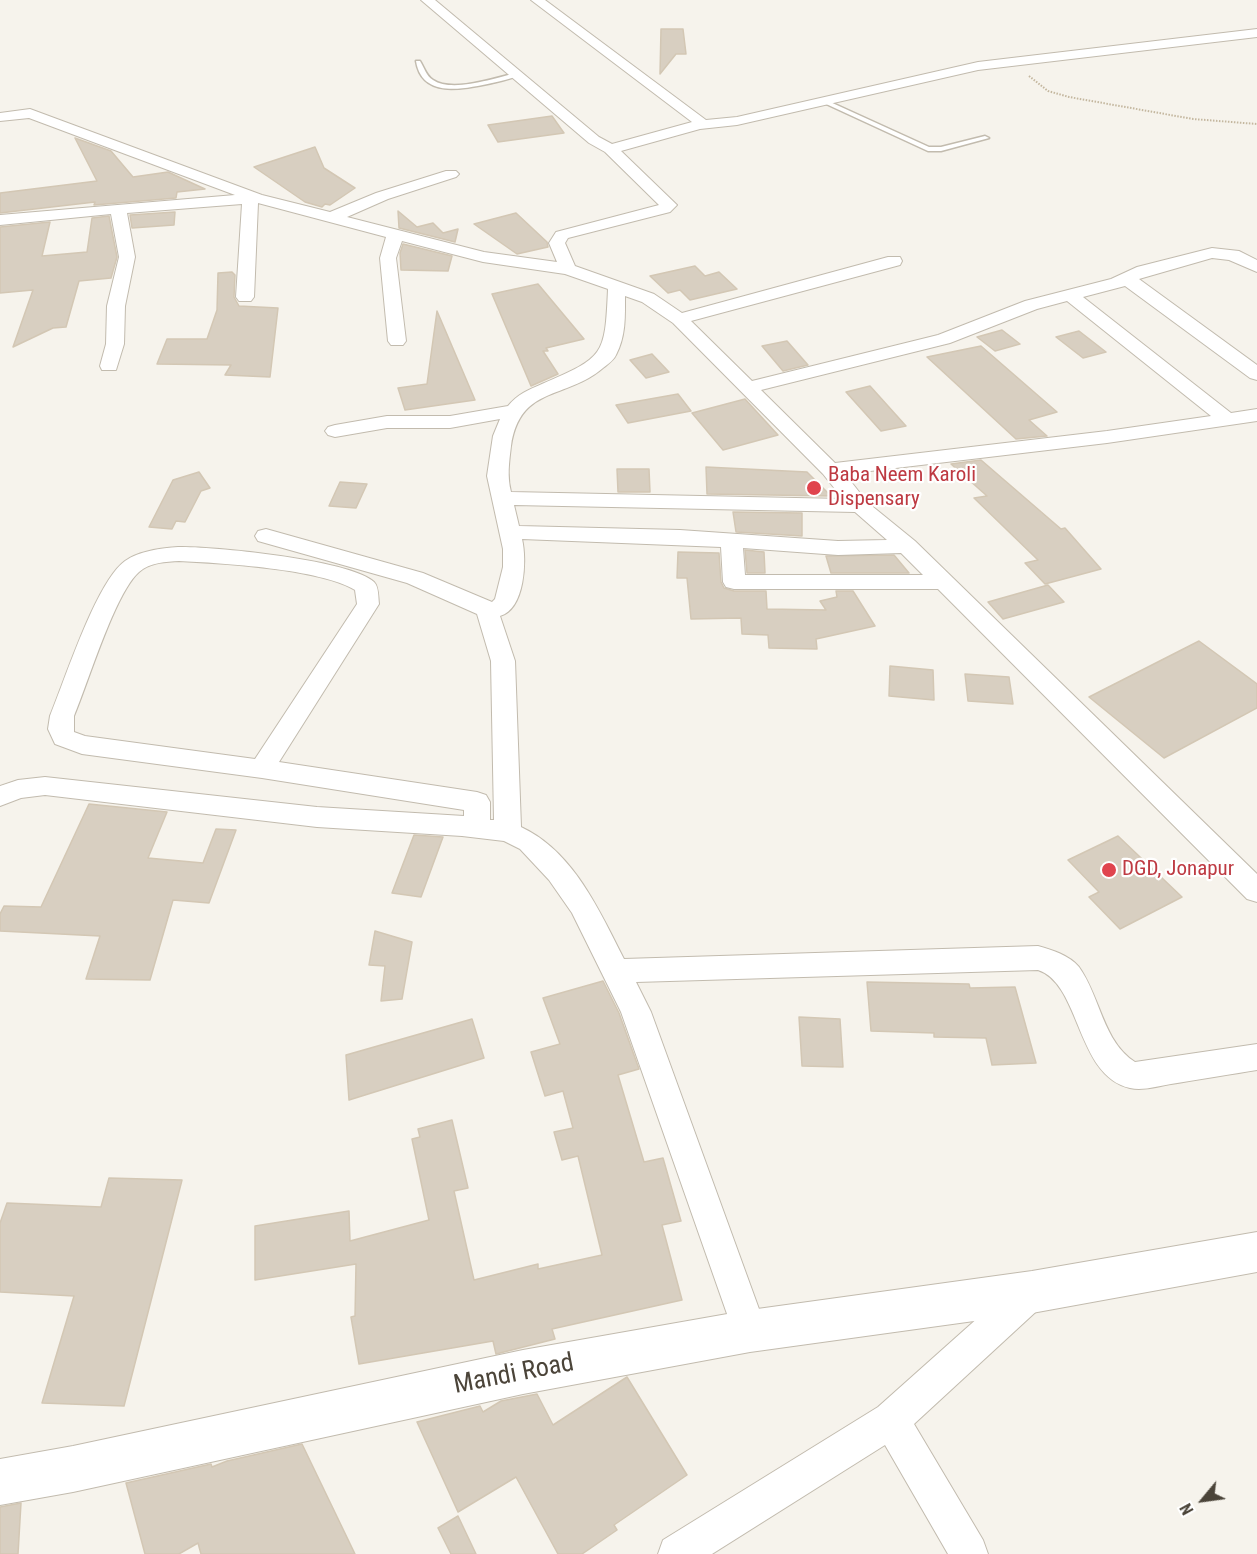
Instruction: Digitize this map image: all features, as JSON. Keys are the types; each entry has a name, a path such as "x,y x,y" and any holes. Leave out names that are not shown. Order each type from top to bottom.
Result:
{"street":[{"path":"427,0 594,140 610,149 669,205 562,235 557,243 568,269"},
{"path":"537,0 692,114 700,122 699,125"},
{"path":"610,149 699,125 737,121 826,102 961,69 1257,33"},
{"path":"2,112 30,112 253,199 483,257 568,269 648,298 679,319 830,470 860,506 907,546 1257,891"},
{"path":"330,218 399,190 452,174"},
{"path":"0,220 118,208 253,199"},
{"path":"245,297 253,199"},
{"path":"109,366 115,344 114,315 127,257 118,208"},
{"path":"395,235 388,258 397,341"},
{"path":"747,388 944,339 1020,309 1127,279 1143,271 1212,253 1233,255 1257,267"},
{"path":"679,319 894,261"},
{"path":"1127,279 1257,374"},
{"path":"266,536 415,578 486,610 498,609 506,602 514,567 512,532 497,476 498,457 503,436 523,400 588,371 607,355 613,346 615,335 617,286"},
{"path":"1070,295 1228,420"},
{"path":"335,431 387,422 450,422 516,411"},
{"path":"830,470 1127,435 1257,415"},
{"path":"503,498 860,506"},
{"path":"512,532 838,548 907,546"},
{"path":"732,541 734,582 943,582"},
{"path":"262,769 368,604 366,587 357,579 334,573 182,554 144,560 131,566 114,592 62,716 60,729 64,738 82,745 262,769 477,802 477,827"},
{"path":"486,610 503,661 503,733 508,832"},
{"path":"0,796 18,789 45,786 317,817 477,827 508,832 529,842 560,873 583,906 636,1012 750,1332"},
{"path":"617,971 1038,958 1055,964 1070,976 1104,1048 1113,1062 1129,1075 1144,1076 1257,1056"},
{"name":"Mandi Road","path":"0,1482 523,1372 750,1332 1032,1292 1257,1252"},
{"path":"677,1554 891,1420 1032,1292"},
{"path":"891,1420 969,1554"}],"lane":[{"path":"418,62 427,80 440,86 465,85 516,75"},
{"path":"826,102 928,149 941,149 985,138"}],"path":[{"path":"1013,62 1044,88 1061,95 1193,118 1257,124"}],"building":[{"path":"661,29 683,29 686,54 676,54 660,74"},
{"path":"552,116 564,133 498,142 488,125"},
{"path":"75,138 111,151 133,177 168,172 205,189 177,192 176,198 94,205 95,202 0,213 0,193 97,181"},
{"path":"315,147 324,168 355,188 330,205 325,204 322,207 305,202 254,167"},
{"path":"398,211 417,227 433,223 443,233 458,229 455,242 399,228"},
{"path":"175,212 174,225 132,228 130,215"},
{"path":"516,213 547,242 548,247 517,254 474,224"},
{"path":"109,216 117,257 111,278 79,281 66,327 53,328 13,347 33,290 0,293 0,227 50,222 42,256 87,252 92,218"},
{"path":"403,244 452,256 448,271 401,270 400,253"},
{"path":"695,266 705,276 719,272 737,289 690,300 680,290 668,293 650,276"},
{"path":"232,272 235,275 234,297 239,306 278,308 270,377 225,375 231,365 157,364 167,339 207,339 217,310 218,273"},
{"path":"538,284 584,339 546,348 548,351 543,351 558,374 531,386 492,294"},
{"path":"437,311 475,400 405,410 398,388 427,384"},
{"path":"1002,330 1020,344 995,351 977,337"},
{"path":"1079,331 1106,352 1083,358 1056,337"},
{"path":"787,341 808,365 783,371 762,346"},
{"path":"981,346 1057,412 1029,420 1047,436 1016,439 927,357"},
{"path":"652,354 669,372 646,378 630,360"},
{"path":"870,386 906,426 881,431 846,392"},
{"path":"678,394 691,411 628,423 616,405"},
{"path":"745,399 778,435 723,450 692,413"},
{"path":"981,460 1061,529 1065,528 1101,569 1045,584 1025,563 1038,560 974,498 987,496 951,464"},
{"path":"706,467 807,472 831,496 707,494"},
{"path":"617,469 649,469 650,492 618,492"},
{"path":"199,472 210,488 201,491 185,522 176,521 172,529 149,527 173,480"},
{"path":"340,482 367,484 356,508 329,506"},
{"path":"733,512 802,513 802,536 736,532"},
{"path":"745,550 764,552 765,573 747,573"},
{"path":"678,552 719,553 721,582 724,588 734,591 766,591 767,609 826,610 820,601 837,597 836,591 853,591 875,626 816,639 817,649 769,648 768,635 742,634 741,618 691,619 687,578 677,578"},
{"path":"894,555 909,573 831,573 826,556"},
{"path":"1048,585 1064,602 1003,619 988,602"},
{"path":"1199,641 1257,684 1257,708 1164,758 1089,697"},
{"path":"890,666 933,670 934,700 889,696"},
{"path":"965,674 1009,677 1013,704 968,701"},
{"path":"89,804 167,812 148,858 203,863 216,829 236,830 209,903 173,900 150,980 86,979 100,936 0,931 0,914 4,906 41,907"},
{"path":"414,835 443,837 421,897 392,893"},
{"path":"1118,836 1182,897 1120,929 1089,897 1099,892 1068,860"},
{"path":"375,931 412,942 402,999 381,1001 385,966 369,965"},
{"path":"603,981 619,1013 639,1069 618,1075 644,1162 663,1158 681,1221 662,1225 682,1300 552,1329 555,1339 496,1354 493,1341 359,1364 351,1317 355,1316 356,1264 255,1280 255,1226 349,1211 350,1241 429,1220 412,1139 420,1137 418,1129 452,1120 468,1188 454,1191 474,1280 538,1264 538,1269 602,1255 578,1156 562,1160 554,1132 573,1128 563,1091 545,1096 531,1052 560,1044 543,998"},
{"path":"867,982 969,984 970,988 1015,987 1036,1063 992,1065 986,1038 934,1037 934,1033 871,1031"},
{"path":"799,1017 840,1019 843,1067 802,1066"},
{"path":"472,1019 484,1058 349,1100 346,1055"},
{"path":"109,1178 182,1180 124,1406 42,1403 74,1296 0,1292 0,1223 7,1203 101,1207"},
{"path":"627,1377 687,1475 614,1525 617,1530 582,1554 558,1554 516,1477 458,1512 417,1422 480,1406 483,1412 501,1401 537,1394 553,1425"},
{"path":"302,1444 355,1554 201,1554 198,1543 179,1554 145,1554 126,1483 211,1464 212,1467 227,1461"},
{"path":"21,1503 18,1554 0,1554 0,1507"},
{"path":"458,1516 476,1554 451,1554 438,1528"}],"place":[{"name":"Baba Neem Karoli Dispensary","path":"814,488"},
{"name":"DGD, Jonapur","path":"1109,870"}]}
